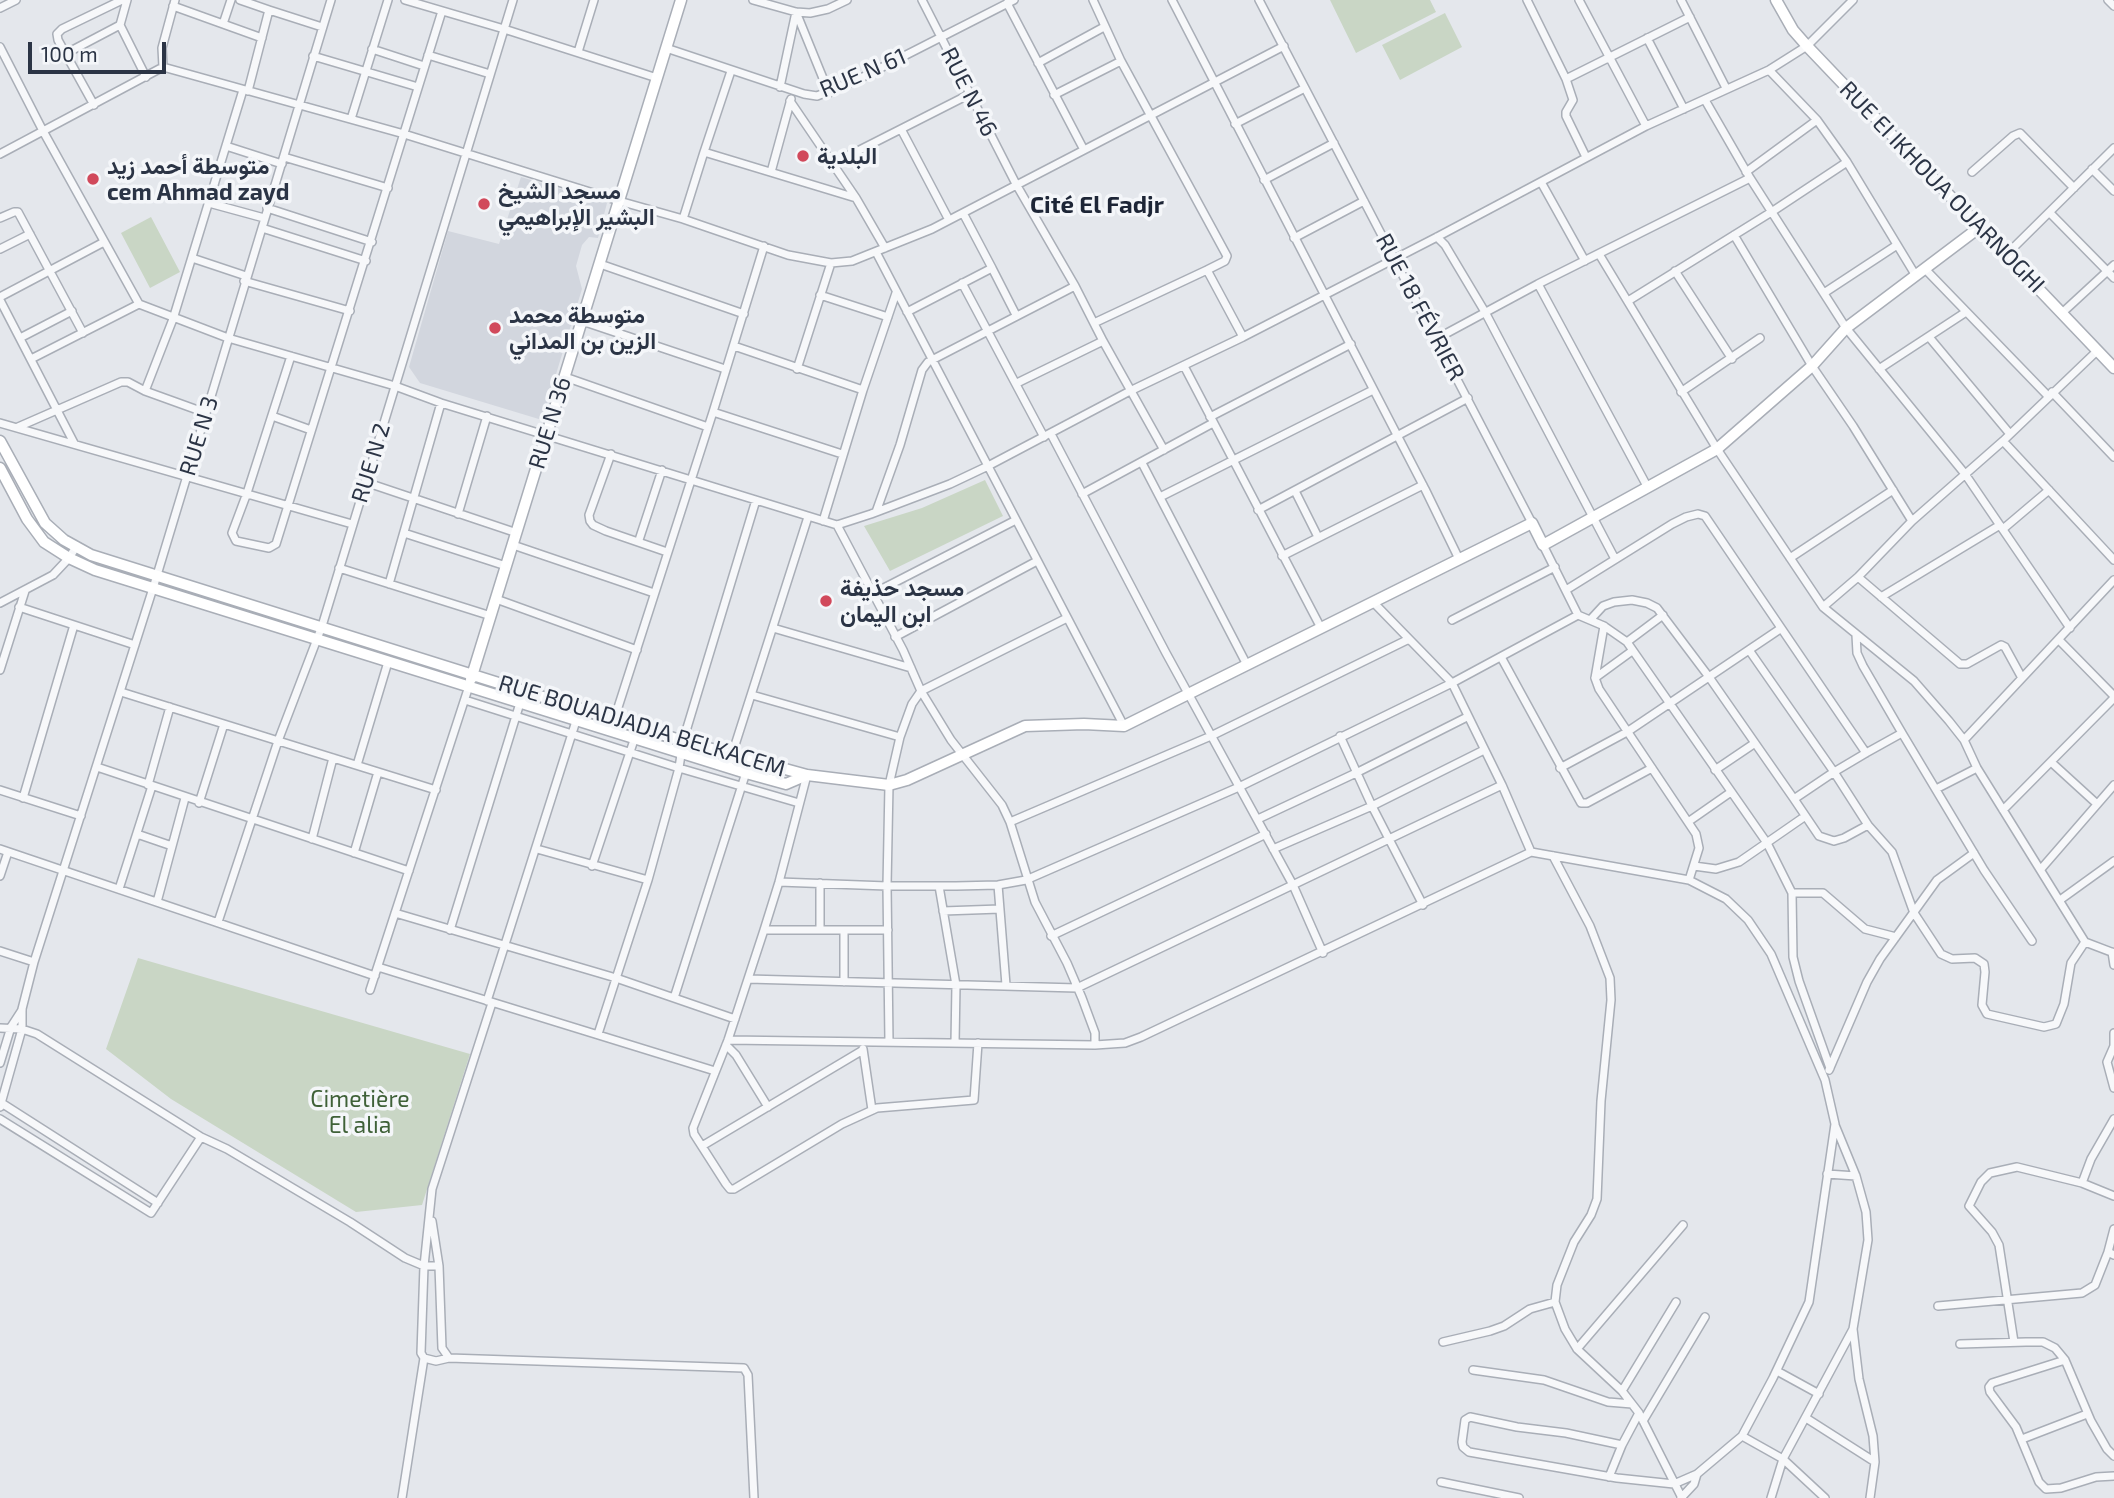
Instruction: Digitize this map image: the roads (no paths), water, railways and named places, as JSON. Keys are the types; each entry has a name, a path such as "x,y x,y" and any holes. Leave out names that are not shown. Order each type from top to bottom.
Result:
{"street":[{"path":"0,8 16,0"},
{"path":"125,0 120,25 146,77"},
{"path":"94,104 57,38 58,32 125,0"},
{"path":"223,24 231,0"},
{"path":"240,0 322,27"},
{"name":"RUE N 3","path":"22,1009 34,962 155,582 331,0"},
{"path":"351,119 388,0"},
{"path":"405,0 657,78"},
{"name":"RUE N 2","path":"218,922 278,741 322,625 513,0"},
{"path":"578,52 594,0"},
{"name":"RUE N 36","path":"469,686 681,0"},
{"path":"753,0 796,12 810,13 828,9 847,0"},
{"name":"RUE N 46","path":"922,0 1016,184 1164,450"},
{"path":"1093,0 1121,61 1227,254 1224,261 1207,270 1094,323"},
{"path":"1172,0 1460,559"},
{"name":"RUE 18 FÉVRIER","path":"1259,0 1468,398 1578,615"},
{"path":"1527,0 1566,79 1573,100 1566,116 1587,157"},
{"path":"1579,0 1646,126"},
{"path":"1681,0 1726,88"},
{"name":"RUE EI IKHOUA OUARNOGHI","path":"1776,0 1793,30 1807,46 2114,368"},
{"path":"0,47 43,131 139,304 228,338 395,386 441,403 837,524 950,484 988,466 1130,391 1395,259 1646,126 1769,70 1807,46 1853,0"},
{"path":"2108,0 2114,6"},
{"path":"1010,2 1038,63 1084,150"},
{"name":"RUE N 61","path":"666,48 793,91 817,96 829,93 1010,2"},
{"path":"163,67 162,48 174,3 262,38"},
{"path":"145,391 173,319 269,10"},
{"path":"291,356 232,533 236,541 269,548 274,547 288,506 442,12"},
{"path":"780,86 796,12"},
{"path":"796,12 829,93"},
{"path":"1566,79 1690,17"},
{"path":"65,54 120,25"},
{"path":"1038,63 1104,27"},
{"path":"1647,38 1684,109"},
{"path":"0,154 163,67 404,134 683,219 788,255 831,263 852,261 948,220 1284,46"},
{"path":"372,49 424,66"},
{"path":"428,55 490,74"},
{"path":"313,56 418,87"},
{"path":"1054,95 1121,61"},
{"path":"1769,70 1817,120 1847,162 1897,245 1921,273 1966,312 2114,457"},
{"path":"683,219 731,71"},
{"path":"1235,124 1305,88"},
{"path":"771,172 793,91"},
{"path":"834,163 970,94"},
{"path":"1705,100 1748,175 1846,328 1965,474 2070,628"},
{"path":"790,101 834,163 885,248"},
{"path":"1436,339 1748,175 1817,120"},
{"path":"901,129 948,220"},
{"path":"1972,172 2020,133 2074,188"},
{"path":"1264,180 1334,143"},
{"path":"226,146 388,188"},
{"path":"2006,255 2114,148"},
{"path":"704,152 856,198"},
{"path":"1628,301 1847,162"},
{"path":"2092,169 2114,191"},
{"path":"1541,182 1585,261"},
{"path":"1294,238 1364,201"},
{"path":"209,203 264,218"},
{"path":"267,208 372,242"},
{"path":"0,218 18,212 83,333"},
{"path":"962,213 1016,315"},
{"path":"2050,213 2114,278"},
{"path":"262,228 366,261"},
{"path":"1543,545 1717,449 1812,366 1846,328 1980,228"},
{"path":"0,249 30,234"},
{"path":"1734,235 1812,366 1912,521"},
{"path":"1437,237 1446,245 1485,312 1615,559"},
{"path":"74,443 0,298 104,242"},
{"path":"1824,293 1897,245"},
{"path":"611,732 764,246"},
{"path":"876,252 1124,726"},
{"path":"1599,254 1717,449 1823,607 1914,681 1964,740 1977,768 2085,942 2113,952 2114,965"},
{"path":"192,257 245,279 350,311"},
{"path":"797,369 831,263"},
{"path":"600,264 744,314"},
{"path":"2062,313 2114,265"},
{"path":"907,312 992,268"},
{"path":"1207,270 1243,337"},
{"path":"1675,271 1732,359"},
{"path":"962,284 1082,494 1258,819 1293,885 1323,953"},
{"path":"1538,284 1648,488"},
{"path":"876,512 900,445 922,370 932,358 1075,286"},
{"path":"822,521 896,293"},
{"path":"820,295 888,317"},
{"path":"31,359 139,304"},
{"path":"20,338 72,312"},
{"path":"1880,369 1966,312"},
{"path":"582,321 725,369"},
{"path":"1928,337 2010,434"},
{"path":"1681,392 1760,338"},
{"path":"1017,383 1103,341"},
{"path":"1082,494 1142,463 1212,420 1351,344"},
{"path":"734,346 863,390"},
{"path":"1823,607 2097,351"},
{"path":"1184,366 1321,628"},
{"path":"565,377 708,427"},
{"path":"17,428 121,382 128,382 206,413"},
{"path":"1160,497 1373,390"},
{"path":"1258,510 1468,398"},
{"path":"389,584 441,403"},
{"path":"713,412 842,454"},
{"path":"272,416 311,430"},
{"path":"458,514 487,416"},
{"path":"0,423 352,524"},
{"name":"RUE BOUADJADJA BELKACEM","path":"0,441 46,523 55,533 76,547 155,582 317,639 634,740 786,784 807,775"},
{"path":"2003,441 2114,560"},
{"path":"611,454 589,515 590,521 597,528 639,540 667,552"},
{"path":"1142,463 1247,665"},
{"name":"RUE BOUADJADJA BELKACEM","path":"0,468 35,532 44,542 95,570 155,582 322,625 614,720 807,775"},
{"path":"639,540 662,470"},
{"path":"365,482 516,533"},
{"path":"1282,556 1423,485"},
{"path":"1790,558 1892,490"},
{"path":"1881,597 2002,527 2049,490"},
{"path":"1295,491 1318,537"},
{"path":"598,1034 648,880 679,768 683,741 756,500"},
{"path":"1566,590 1686,517 1698,514 1705,516 1866,753"},
{"path":"728,767 808,517"},
{"path":"873,593 1016,520"},
{"path":"978,1043 974,1100 872,1110 842,1124 734,1189 730,1189 726,1184 693,1128 727,1042 764,930 807,775 889,785 907,780 1025,726 1124,726 1532,523"},
{"path":"837,524 911,668 920,691 962,755 1002,805 1010,822 1026,880 1067,964 1095,1033 1095,1045"},
{"path":"404,533 506,566"},
{"path":"513,545 654,593"},
{"path":"1,600 25,591 52,575 76,547"},
{"path":"895,637 1037,561"},
{"path":"339,568 491,616"},
{"path":"1452,620 1555,568"},
{"path":"1858,577 1960,664 1968,664 2001,645 2022,678"},
{"path":"1964,740 2114,580"},
{"path":"1,671 25,591"},
{"path":"496,599 637,650"},
{"path":"1591,619 1603,606 1614,602 1632,600 1657,608 1709,677 1819,836 1834,841 1868,825"},
{"path":"1373,602 1452,684 1502,785 1531,852"},
{"path":"19,607 135,645"},
{"path":"779,882 939,886 998,885 1026,880 1239,787 1452,684 1578,615 1604,626 1627,642 1767,843 1792,893 1793,957 1830,1068"},
{"path":"1627,642 1663,615"},
{"path":"889,1042 889,785 900,737 912,704 920,691 1067,618"},
{"path":"23,798 74,625"},
{"path":"1604,626 1595,678 1599,689 1699,840 1689,880"},
{"path":"772,628 911,668"},
{"path":"1560,768 1627,732 1780,629"},
{"path":"1856,635 1857,653 1863,666 1974,853 2032,941"},
{"path":"1010,822 1211,736 1409,639"},
{"path":"2003,810 2114,697 2059,640"},
{"path":"1749,650 1868,825 1892,852 1914,912 1937,949 1945,958 1975,958 1984,964 1984,1013 2044,1027 2056,1024 2060,1018 2071,963 2085,942"},
{"path":"1595,678 1632,651"},
{"path":"1501,657 1578,800 1584,804 1652,768"},
{"path":"357,765 388,662"},
{"path":"370,990 469,686"},
{"path":"121,692 436,790"},
{"path":"752,695 900,737"},
{"path":"465,700 799,803"},
{"path":"450,930 520,703"},
{"path":"119,889 137,834 170,707"},
{"path":"1258,819 1467,718"},
{"path":"402,1498 424,1358 419,1348 432,1189 576,721"},
{"path":"199,803 224,724"},
{"path":"1794,799 1834,772 1902,733"},
{"path":"1340,736 1372,806 1423,905"},
{"path":"592,866 634,740"},
{"path":"1716,770 1755,743"},
{"path":"1273,849 1372,806 1484,750"},
{"path":"312,839 333,758"},
{"path":"674,998 750,760"},
{"path":"2051,762 2097,804"},
{"path":"97,767 409,871"},
{"path":"1936,789 1977,768"},
{"path":"354,853 379,772"},
{"path":"748,979 1077,988 1502,785"},
{"path":"2041,869 2114,785"},
{"path":"0,790 81,817"},
{"path":"1688,822 1731,792"},
{"path":"157,902 185,798"},
{"path":"1694,866 1716,869 1728,867 1804,817"},
{"path":"137,834 172,846"},
{"path":"1051,936 1266,834"},
{"path":"537,849 648,880"},
{"path":"0,876 4,850 375,976"},
{"path":"727,1042 863,1046 889,1042 1095,1045 1125,1043 1323,953 1531,852 1689,880 1726,899 1748,920 1771,954 1825,1080 1835,1124 1856,1176 1866,1212 1868,1240 1853,1329 1859,1379 1873,1436 1875,1462 1870,1498"},
{"path":"1825,1080 1867,982 1880,959 1937,880 1974,853"},
{"path":"1553,856 1590,926 1610,978 1611,999 1601,1101 1597,1199 1591,1215 1574,1242 1557,1285 1555,1301 1565,1329 1577,1349 1622,1391 1639,1413 1682,1498 1694,1484 1697,1474"},
{"path":"2060,900 2114,861"},
{"path":"820,883 820,930"},
{"path":"998,885 1006,985"},
{"path":"939,886 956,985 955,1043"},
{"path":"1792,893 1823,892 1870,932 1896,937"},
{"path":"943,911 1000,909"},
{"path":"395,913 616,978 735,1019"},
{"path":"764,930 888,930"},
{"path":"844,982 845,930"},
{"path":"0,951 34,962"},
{"path":"378,967 715,1071"},
{"path":"0,1063 11,1027 22,1009"},
{"path":"22,1009 22,1029 0,1104 158,1203"},
{"path":"0,1028 11,1027 37,1034 201,1137 227,1149 351,1222 405,1258 424,1266 439,1266"},
{"path":"2114,1033 2114,1046 2107,1062 2114,1087"},
{"path":"727,1042 768,1107"},
{"path":"702,1146 863,1046"},
{"path":"863,1046 872,1110"},
{"path":"0,1119 146,1212 153,1212 201,1137"},
{"path":"1622,1445 1470,1418 1465,1420 1462,1442 1469,1452 1609,1477 1674,1484 1697,1474 1742,1436 1777,1371 1809,1301 1835,1124"},
{"path":"2082,1183 2091,1159 2113,1124"},
{"path":"2014,1342 1998,1245 1992,1232 1969,1206 1980,1182 1990,1173 2017,1167 2082,1183 2114,1196"},
{"path":"1827,1174 1856,1176"},
{"path":"431,1213 439,1266 442,1348 449,1357"},
{"path":"1577,1349 1683,1225"},
{"path":"1938,1306 2082,1293 2090,1290 2111,1253 2114,1229"},
{"path":"1443,1342 1504,1326 1530,1309 1555,1301"},
{"path":"1622,1391 1676,1302"},
{"path":"1643,1422 1705,1317"},
{"path":"1771,1498 1783,1459 1853,1329"},
{"path":"1961,1344 2043,1342 2049,1345 2065,1360 2087,1414 2107,1450 2114,1455"},
{"path":"424,1358 436,1361 449,1357 744,1368 748,1375 754,1498"},
{"path":"2065,1360 1990,1384 1990,1392 2022,1439 2039,1482 2046,1489 2061,1488 2096,1477 2114,1476"},
{"path":"1473,1370 1544,1380 1608,1402 1632,1404"},
{"path":"1777,1371 1819,1394"},
{"path":"1609,1477 1639,1413"},
{"path":"2022,1439 2087,1414"},
{"path":"1806,1418 1875,1462"},
{"path":"1742,1436 1783,1459 1825,1498"},
{"path":"1441,1482 1519,1498"}],"place":[{"name":"البلدية","path":"803,156"},
{"name":"متوسطة أحمد زيد cem Ahmad zayd","path":"93,179"},
{"name":"مسجد الشيخ البشير الإبراهيمي","path":"484,204"},
{"name":"متوسطة محمد الزين بن المداني","path":"495,328"},
{"name":"مسجد حذيفة ابن اليمان","path":"826,601"}],"district":[{"name":"Cité El Fadjr","path":"1097,205"}],"park label":[{"name":"Cimetière El alia","path":"360,1112"}]}
